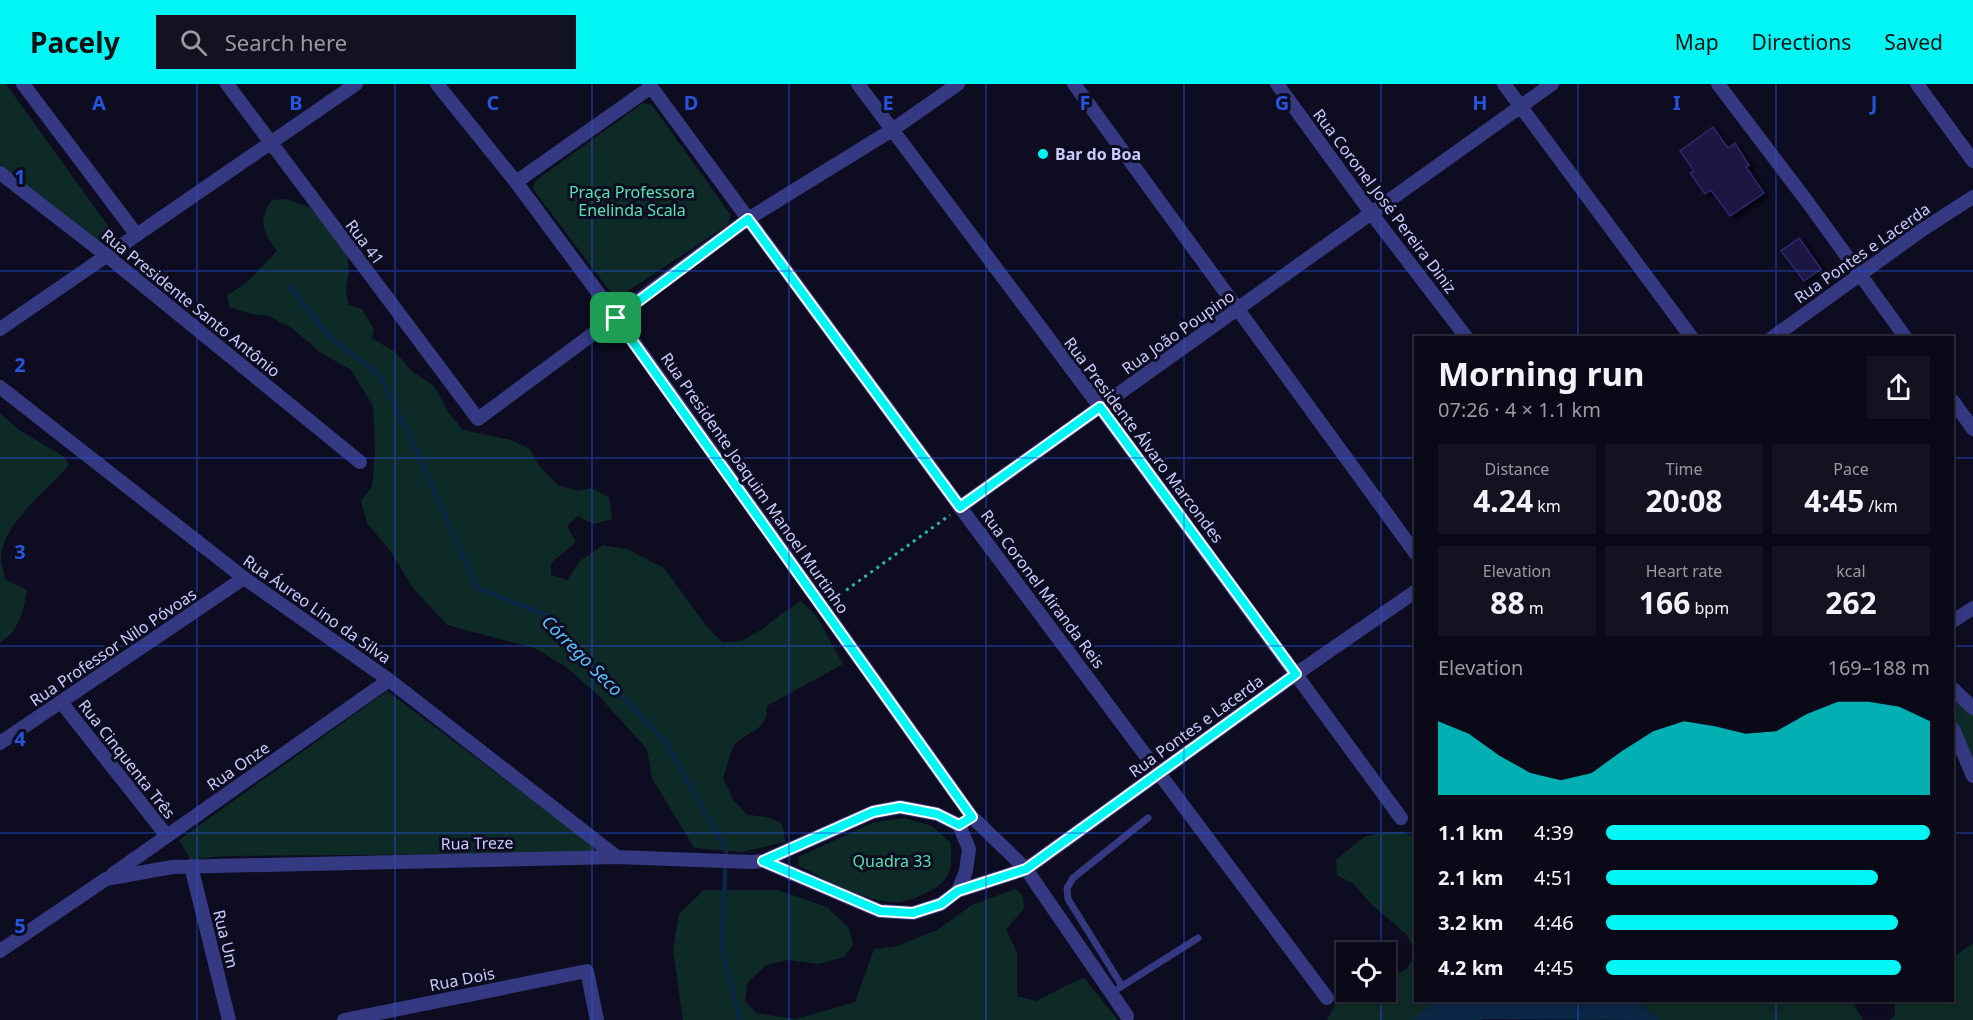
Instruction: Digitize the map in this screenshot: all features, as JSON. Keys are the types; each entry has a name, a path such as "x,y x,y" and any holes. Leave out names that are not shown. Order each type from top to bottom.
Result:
{"street":[{"path":"23,84 136,234"},
{"name":"Rua 41","path":"227,84 478,419 616,318"},
{"path":"0,329 356,84"},
{"name":"Rua Presidente Joaquim Manoel Murtinho","path":"437,84 516,182 616,318 972,817 1026,869 1117,989 1127,1016"},
{"name":"Rua Presidente Álvaro Marcondes","path":"858,84 1100,407 1401,818"},
{"path":"616,318 748,219 892,130 958,84"},
{"path":"1074,84 1414,551"},
{"name":"Rua Coronel José Pereira Diniz","path":"1277,84 1371,213 1465,336"},
{"path":"1504,84 1691,336"},
{"name":"Rua João Poupino","path":"960,507 1552,84"},
{"path":"1718,84 1905,336"},
{"path":"1917,84 1973,161"},
{"path":"516,182 650,85"},
{"name":"Rua Coronel Miranda Reis","path":"650,85 960,507 1327,998"},
{"name":"Rua Presidente Santo Antônio","path":"0,173 106,255 360,462"},
{"name":"Rua Pontes e Lacerda","path":"1775,336 1860,274 1973,197"},
{"name":"Rua Áureo Lino da Silva","path":"0,387 244,578 389,680 617,857"},
{"path":"1954,403 1973,429"},
{"name":"Rua Professor Nilo Póvoas","path":"0,744 244,578"},
{"name":"Rua Pontes e Lacerda","path":"1026,869 1296,674 1414,592"},
{"path":"1954,620 1973,608"},
{"name":"Rua Onze","path":"0,951 389,680"},
{"path":"1954,690 1973,708"},
{"name":"Rua Cinquenta Três","path":"61,702 167,836"},
{"path":"1954,731 1973,776"},
{"name":"Rua Treze","path":"757,862 873,812 900,807 937,814 959,825"},
{"path":"958,891 966,871 969,849 959,825 972,817"},
{"name":"Rua Treze","path":"106,879 151,870 191,866 617,857 712,860 757,862 880,911 913,913 941,904 958,891 1026,869"},
{"name":"Rua Um","path":"191,866 229,1020"},
{"name":"Rua Dois","path":"344,1020 409,1013 587,971 597,1020"}],"lane":[{"path":"1148,818 1073,878 1067,888 1068,899 1117,989 1198,938"}],"path":[{"path":"823,607 960,507"}],"green space":[{"path":"0,84 6,84 114,234 100,243 83,234 0,164"},
{"name":"Praça Professora Enelinda Scala","path":"643,103 652,105 730,214 729,224 622,295 612,294 533,189 535,181"},
{"path":"286,199 309,207 331,230 347,253 348,305 362,309 374,329 372,338 395,352 413,372 434,386 449,413 463,430 511,440 530,449 537,463 558,485 578,491 591,488 609,497 612,519 593,524 578,516 567,526 576,542 551,563 551,575 567,580 580,561 603,545 627,549 664,568 707,627 722,642 742,641 801,601 817,617 843,664 767,706 761,725 734,746 723,778 734,801 748,815 768,817 781,823 785,842 742,852 694,848 652,778 647,749 598,695 565,666 534,648 447,625 413,588 391,552 367,523 361,501 372,486 375,452 373,406 351,370 320,352 293,329 269,316 251,314 229,307 227,295 245,284 277,251 265,232 264,214 272,200"},
{"path":"0,413 19,430 63,456 69,465 19,518 4,542 1,558 5,579 27,590 22,613 16,626 0,642"},
{"path":"387,691 591,844 596,853 222,856 191,860 179,840"},
{"path":"1954,695 1973,713 1973,769 1954,724"},
{"name":"Quadra 33","path":"904,818 932,826 951,843 950,868 945,880 924,894 901,902 882,901 845,888 799,866 798,857 875,822"},
{"path":"1385,832 1402,832 1414,837 1414,949 1407,935 1370,903 1354,884 1337,875 1336,860 1364,837"},
{"path":"1015,889 1023,896 1024,909 1006,929 1017,953 1017,996 1036,1001 1084,978 1118,1020 683,1020 673,949 679,914 704,890 778,890 827,907 849,928 853,945 844,957 819,964 788,960 766,965 748,982 745,1001 756,1013 796,1019 855,1002 874,949 897,946 937,930 972,905"},
{"path":"1973,943 1973,1020 1889,1020 1895,1016 1894,1002 1954,1002 1954,956"},
{"path":"1414,957 1414,1002 1436,1002 1413,1020 1327,1020 1337,1002 1396,1002 1396,974 1407,969"},
{"path":"1642,1002 1854,1002 1863,1020 1660,1020 1649,1013"}],"water":[{"path":"1435,1002 1642,1002 1649,1013 1660,1020 1482,1019 1413,1020"}],"building":[{"path":"1713,127 1728,148 1735,143 1749,165 1746,167 1764,193 1730,216 1711,190 1705,194 1690,173 1694,171 1680,151"},
{"path":"1799,238 1821,269 1804,281 1781,251"}],"waterway":[{"name":"Córrego Seco","path":"290,287 329,336 380,376 413,443 477,588 546,615 667,744 726,850 722,948 740,1020"}],"place":[{"name":"Bar do Boa","path":"1043,154"}],"route":[{"path":"748,219 960,507 1100,407 1296,674 1026,869 958,891 941,904 913,913 880,911 763,861 873,812 900,807 937,814 959,825 972,817 616,318 748,219"}]}
